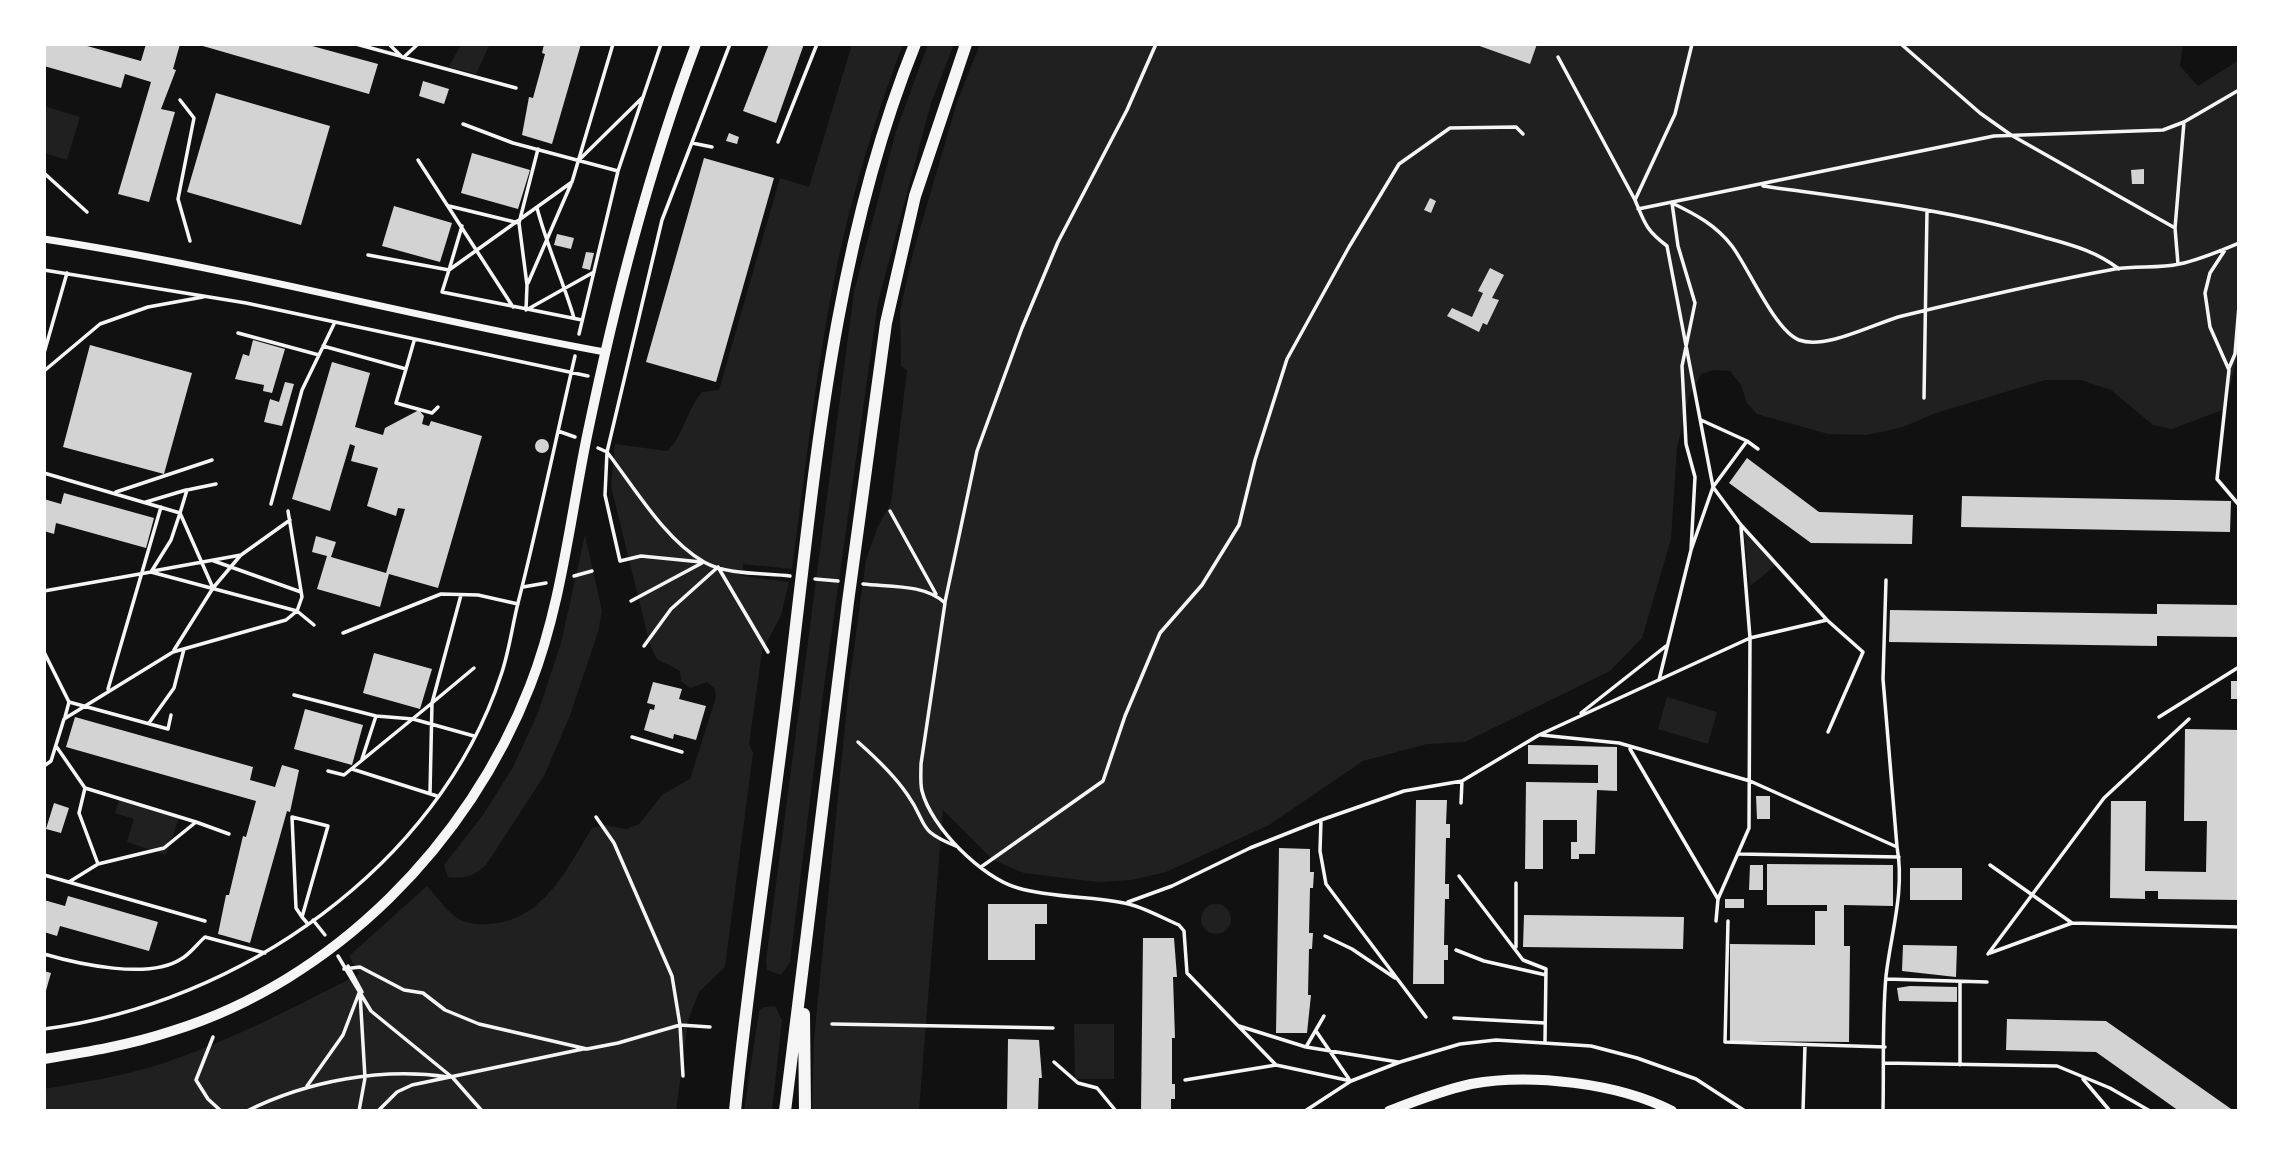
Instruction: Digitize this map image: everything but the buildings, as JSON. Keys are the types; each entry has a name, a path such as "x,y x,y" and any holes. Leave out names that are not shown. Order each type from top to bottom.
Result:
{"main road":[{"path":"44,1059 117,1046 173,1031 226,1010 291,975 340,941 389,899 456,821 497,757 531,683 549,625 605,352 639,213 696,44"},
{"path":"735,1111 835,341 862,209 887,121 915,44"},
{"path":"785,1111 886,323 915,196 967,44"},
{"path":"803,967 805,1111"}],"street":[{"path":"44,239 195,264 605,352"},
{"path":"1389,1111 1471,1084 1533,1080 1601,1088 1672,1111"}],"path":[{"path":"356,44 516,88"},
{"path":"389,44 403,57"},
{"path":"403,57 418,44"},
{"path":"527,285 572,182 613,44"},
{"path":"462,225 442,292 582,320 618,172 662,44"},
{"path":"730,44 662,220 607,452 605,495 620,561 641,556 704,562 718,567 799,577"},
{"path":"778,142 817,44"},
{"path":"1156,44 1127,110 1058,242 1022,328 977,451 945,603 921,764 921,790 933,815 980,868 1024,889 1126,903 1179,925 1184,931 1187,973 1276,1065"},
{"path":"1634,201 1675,114 1692,44"},
{"path":"1901,44 1980,113 2011,135 2175,228"},
{"path":"1558,57 1649,232 1667,246 1713,487 1741,525 1827,620 1863,652 1828,732"},
{"path":"1638,209 2011,135 2150,131 2184,122 2239,90"},
{"path":"579,160 643,96"},
{"path":"180,100 194,118 178,199 190,241"},
{"path":"2178,264 2175,228 2184,122"},
{"path":"463,124 618,172"},
{"path":"980,868 1103,781 1125,716 1160,633 1202,585 1239,524 1255,460 1287,359 1399,164 1450,128 1517,127 1523,134"},
{"path":"692,143 712,147"},
{"path":"526,310 527,285 519,223 537,149"},
{"path":"418,160 513,307"},
{"path":"44,173 87,212"},
{"path":"368,255 449,270 519,223 572,182"},
{"path":"1758,185 1976,218 2074,244 2100,255 2119,268"},
{"path":"1672,202 1717,228 1734,248 1763,298 1797,340 1811,342 1832,339 1925,312 2119,268 2178,264 2239,243"},
{"path":"1672,202 1678,246 1695,303 1682,366 1686,444 1695,477 1691,550"},
{"path":"448,205 519,223"},
{"path":"537,208 546,242 566,288 575,319"},
{"path":"1924,398 1927,210"},
{"path":"2226,249 2210,273 2205,293 2210,327 2229,370"},
{"path":"44,270 208,296 571,373 501,675 474,736 437,796 344,899 266,953 215,980 168,999 118,1016 44,1029"},
{"path":"526,310 594,272"},
{"path":"44,353 67,274"},
{"path":"44,371 100,324 148,307 208,296"},
{"path":"2239,306 2217,480 2239,505"},
{"path":"271,504 302,390 334,324"},
{"path":"239,333 319,355"},
{"path":"414,340 396,403 432,413 438,407"},
{"path":"323,346 406,369"},
{"path":"1701,421 1747,441 1758,449"},
{"path":"1659,680 1691,550 1713,487 1747,441"},
{"path":"607,452 664,527 704,562"},
{"path":"114,493 212,460"},
{"path":"44,472 180,513 213,588"},
{"path":"144,502 216,484"},
{"path":"151,572 171,540 187,490"},
{"path":"107,691 161,507"},
{"path":"64,719 173,652 286,620 297,611 301,592 288,511"},
{"path":"890,511 936,594 945,603"},
{"path":"173,652 213,588 230,567 241,555 290,520"},
{"path":"1716,921 1718,899 1749,828 1750,638 1741,525"},
{"path":"44,591 241,555"},
{"path":"213,560 301,592"},
{"path":"631,601 704,562"},
{"path":"644,646 671,609 718,567"},
{"path":"718,567 768,652"},
{"path":"151,572 297,611 314,625"},
{"path":"812,578 839,581"},
{"path":"1883,1111 1886,979 1892,930 1898,913 1899,857 1882,679 1886,580"},
{"path":"853,583 936,594"},
{"path":"343,633 441,594 478,595 518,604"},
{"path":"430,793 432,703 461,595"},
{"path":"1126,903 1172,886 1250,848 1321,820 1404,791 1462,781 1539,735 1750,638 1827,620"},
{"path":"1575,718 1668,645"},
{"path":"149,723 174,688 184,649"},
{"path":"44,652 69,702 51,761 44,766"},
{"path":"328,771 344,775 474,667"},
{"path":"2159,717 2239,667"},
{"path":"294,695 376,716 413,719 474,736"},
{"path":"69,702 168,729 171,715"},
{"path":"361,761 376,716"},
{"path":"2189,719 2104,798 1988,954 2072,923 2239,927"},
{"path":"1539,735 1619,743 1750,781 1897,847"},
{"path":"632,737 682,752"},
{"path":"858,742 908,795 921,825 935,838 960,847"},
{"path":"56,746 85,788 229,834"},
{"path":"1629,747 1718,899"},
{"path":"352,769 437,796"},
{"path":"1461,803 1462,781"},
{"path":"85,788 79,813 98,864"},
{"path":"302,917 328,826 292,817 296,908 302,917 308,924"},
{"path":"596,817 623,861 672,976 680,1025 683,1076"},
{"path":"1321,820 1320,851 1326,884 1426,1017"},
{"path":"69,882 98,864 164,848 196,822"},
{"path":"1739,854 1899,857"},
{"path":"1990,865 2034,893 2072,923"},
{"path":"44,875 205,921"},
{"path":"1459,876 1522,960 1546,969 1545,1041"},
{"path":"1516,949 1517,883"},
{"path":"1728,921 1725,1042 1885,1047"},
{"path":"1325,936 1352,949 1399,981"},
{"path":"44,954 78,964 157,969 181,959 205,937 266,953"},
{"path":"1456,950 1484,961 1546,975"},
{"path":"482,1111 453,1078 371,1011 362,993 344,969 360,967 404,990 423,993 444,1010 479,1024 586,1049"},
{"path":"1886,979 1987,982"},
{"path":"1960,1065 1961,982"},
{"path":"359,1111 365,1078 362,993"},
{"path":"306,1088 343,1035 362,993"},
{"path":"1306,1047 1324,1016"},
{"path":"1454,1018 1545,1023"},
{"path":"832,1024 1054,1028"},
{"path":"378,1111 397,1092 412,1085 618,1043 680,1025 710,1027"},
{"path":"1237,1026 1306,1047 1400,1062"},
{"path":"1316,1031 1351,1081"},
{"path":"213,1037 196,1080 208,1099 221,1111"},
{"path":"1305,1111 1351,1081 1400,1062 1460,1044 1496,1040 1591,1046 1666,1067 1696,1079 1745,1111"},
{"path":"1803,1111 1805,1045"},
{"path":"1054,1062 1078,1083 1097,1088 1116,1111"},
{"path":"1884,1063 1960,1065 1984,1062 2057,1066 2110,1088 2150,1111"},
{"path":"1185,1080 1276,1065 1351,1081"},
{"path":"247,1111 306,1088 365,1078 414,1072 453,1078"},
{"path":"2081,1077 2110,1111"}],"shaded area":[{"path":"461,44 490,44 476,74 449,67"},
{"path":"852,44 903,44 866,154 837,265 815,394 792,569 743,564 742,576 789,582 781,615 762,652 749,744 753,753 725,967 699,992 688,1021 676,1111 44,1111 44,1089 134,1072 189,1054 263,1022 359,974 349,956 427,886 453,915 469,923 508,921 524,914 539,903 563,876 592,828 606,825 626,829 639,824 663,794 690,779 716,697 715,689 707,682 690,688 681,681 680,671 657,659 650,645 611,486 615,444 667,451 677,439 702,392 719,390 780,178 809,187"},
{"path":"928,44 954,44 931,103 878,302 824,687 790,962 781,975 767,970 766,960 854,292 896,131"},
{"path":"980,44 2183,44 2180,66 2198,86 2239,60 2239,348 2225,409 2172,429 2153,425 2111,390 2081,380 2045,380 1936,413 1903,427 1867,435 1828,434 1757,414 1747,403 1741,385 1730,371 1714,370 1701,374 1689,397 1677,448 1671,539 1642,638 1610,671 1465,742 1427,744 1363,761 1269,825 1166,872 1132,880 1098,882 1024,873 993,860 943,810 919,1111 812,1111 814,1039 849,685 866,560 878,526 891,503 907,370 901,366 900,311 913,253 957,102"},
{"path":"44,106 80,117 67,160 44,153"},
{"path":"1746,532 1776,565 1750,586 1744,533"},
{"path":"585,535 602,611 598,632 569,718 544,776 486,865 469,876 448,877 444,865 483,815 513,767 538,713 561,643"},
{"path":"1667,697 1717,712 1708,744 1658,729"},
{"path":"120,798 179,818 166,855 127,842 134,819 115,813"},
{"path":"1216,904 1222,905 1230,913 1230,925 1222,933 1216,934 1210,933 1202,925 1201,919 1202,913 1210,905"},
{"path":"775,1006 782,1020 772,1111 744,1111 759,1011 764,1007"},
{"path":"1074,1024 1114,1024 1114,1079 1075,1079"}]}
